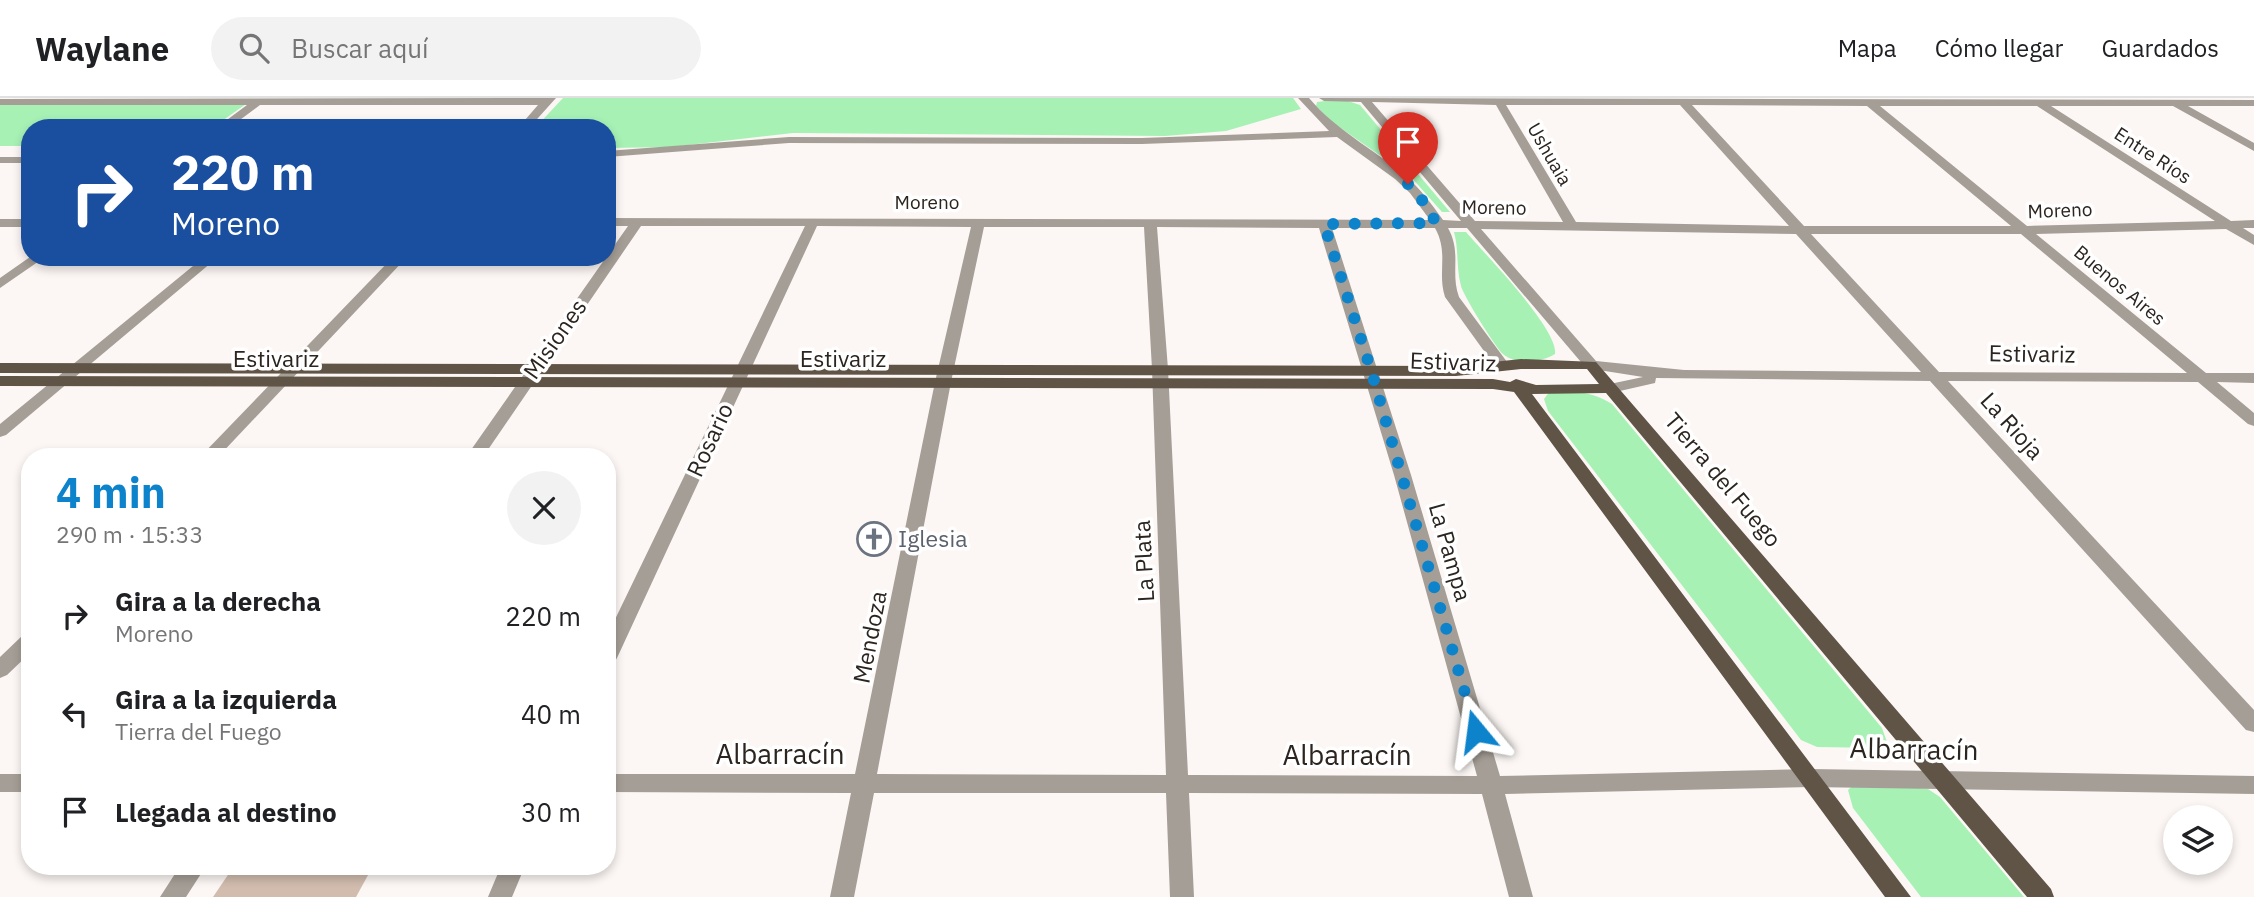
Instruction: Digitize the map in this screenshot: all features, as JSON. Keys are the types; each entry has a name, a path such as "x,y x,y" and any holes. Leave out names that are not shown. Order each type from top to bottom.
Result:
{"main road":[{"name":"Estivariz","path":"1373,377 1545,363 1591,365"},
{"name":"Tierra del Fuego","path":"1591,365 2042,897"},
{"path":"1502,366 1899,897"},
{"name":"Estivariz","path":"0,368 295,368 530,375"},
{"name":"Estivariz","path":"0,381 282,382 530,375 945,375 1373,377 1493,384 1519,389 1611,388"}],"street":[{"path":"1303,98 1315,114 1338,134 1408,184 1427,206 1450,248 1448,280 1451,295 1502,366"},
{"path":"1324,98 2170,100 2254,103"},
{"name":"Tierra del Fuego","path":"1365,99 1591,365"},
{"path":"234,119 261,100"},
{"path":"0,102 550,100"},
{"path":"532,119 550,100"},
{"name":"Ushuaia","path":"1498,100 1572,227"},
{"name":"La Rioja","path":"1681,100 2254,724"},
{"name":"Buenos Aires","path":"1867,100 2254,421"},
{"name":"Entre Ríos","path":"2036,100 2254,241"},
{"path":"2170,100 2254,148"},
{"path":"616,153 749,142 851,138 1142,141 1338,134"},
{"path":"0,160 21,160"},
{"name":"Mendoza","path":"842,897 867,784 945,375 979,221"},
{"name":"Moreno","path":"616,222 1436,223 1474,226 1800,230 2027,230 2254,224"},
{"name":"Misiones","path":"616,253 638,222"},
{"name":"Rosario","path":"616,639 813,222"},
{"name":"La Plata","path":"1150,222 1180,784 1182,897"},
{"path":"0,223 21,223"},
{"name":"La Pampa","path":"1324,224 1373,377 1521,897"},
{"path":"0,284 26,266"},
{"path":"0,432 201,266"},
{"path":"217,448 392,266"},
{"name":"Misiones","path":"480,448 607,266"},
{"name":"Estivariz","path":"1591,365 1684,375 2254,378"},
{"name":"Estivariz","path":"1611,388 1684,375"},
{"path":"0,670 21,649"},
{"name":"Albarracín","path":"616,783 1491,785 1810,778 2254,785"},
{"path":"0,783 21,783"},
{"path":"173,897 188,875"},
{"path":"500,897 509,875"}],"green space":[{"path":"563,98 1293,98 1301,109 1226,131 1165,136 793,133 671,147 616,148 616,119 543,119"},
{"path":"1348,101 1360,105 1450,212 1442,212 1411,177 1332,122 1316,106 1317,102"},
{"path":"0,104 246,104 225,119 21,119 21,146 0,146"},
{"path":"1454,232 1466,232 1519,292 1545,328 1555,354 1522,361 1514,360 1499,350 1461,286"},
{"path":"1550,391 1590,394 1612,404 1882,728 1887,742 1880,748 1817,747 1801,740 1548,411 1544,399"},
{"path":"1858,781 1928,789 1940,797 2024,897 1921,897 1853,808 1848,790"}],"building":[{"path":"228,875 368,875 356,897 213,897"}],"place":[{"name":"Iglesia","path":"874,539"}],"route":[{"path":"1408,184 1427,206 1436,223 1324,224 1371,370 1476,731"}]}
